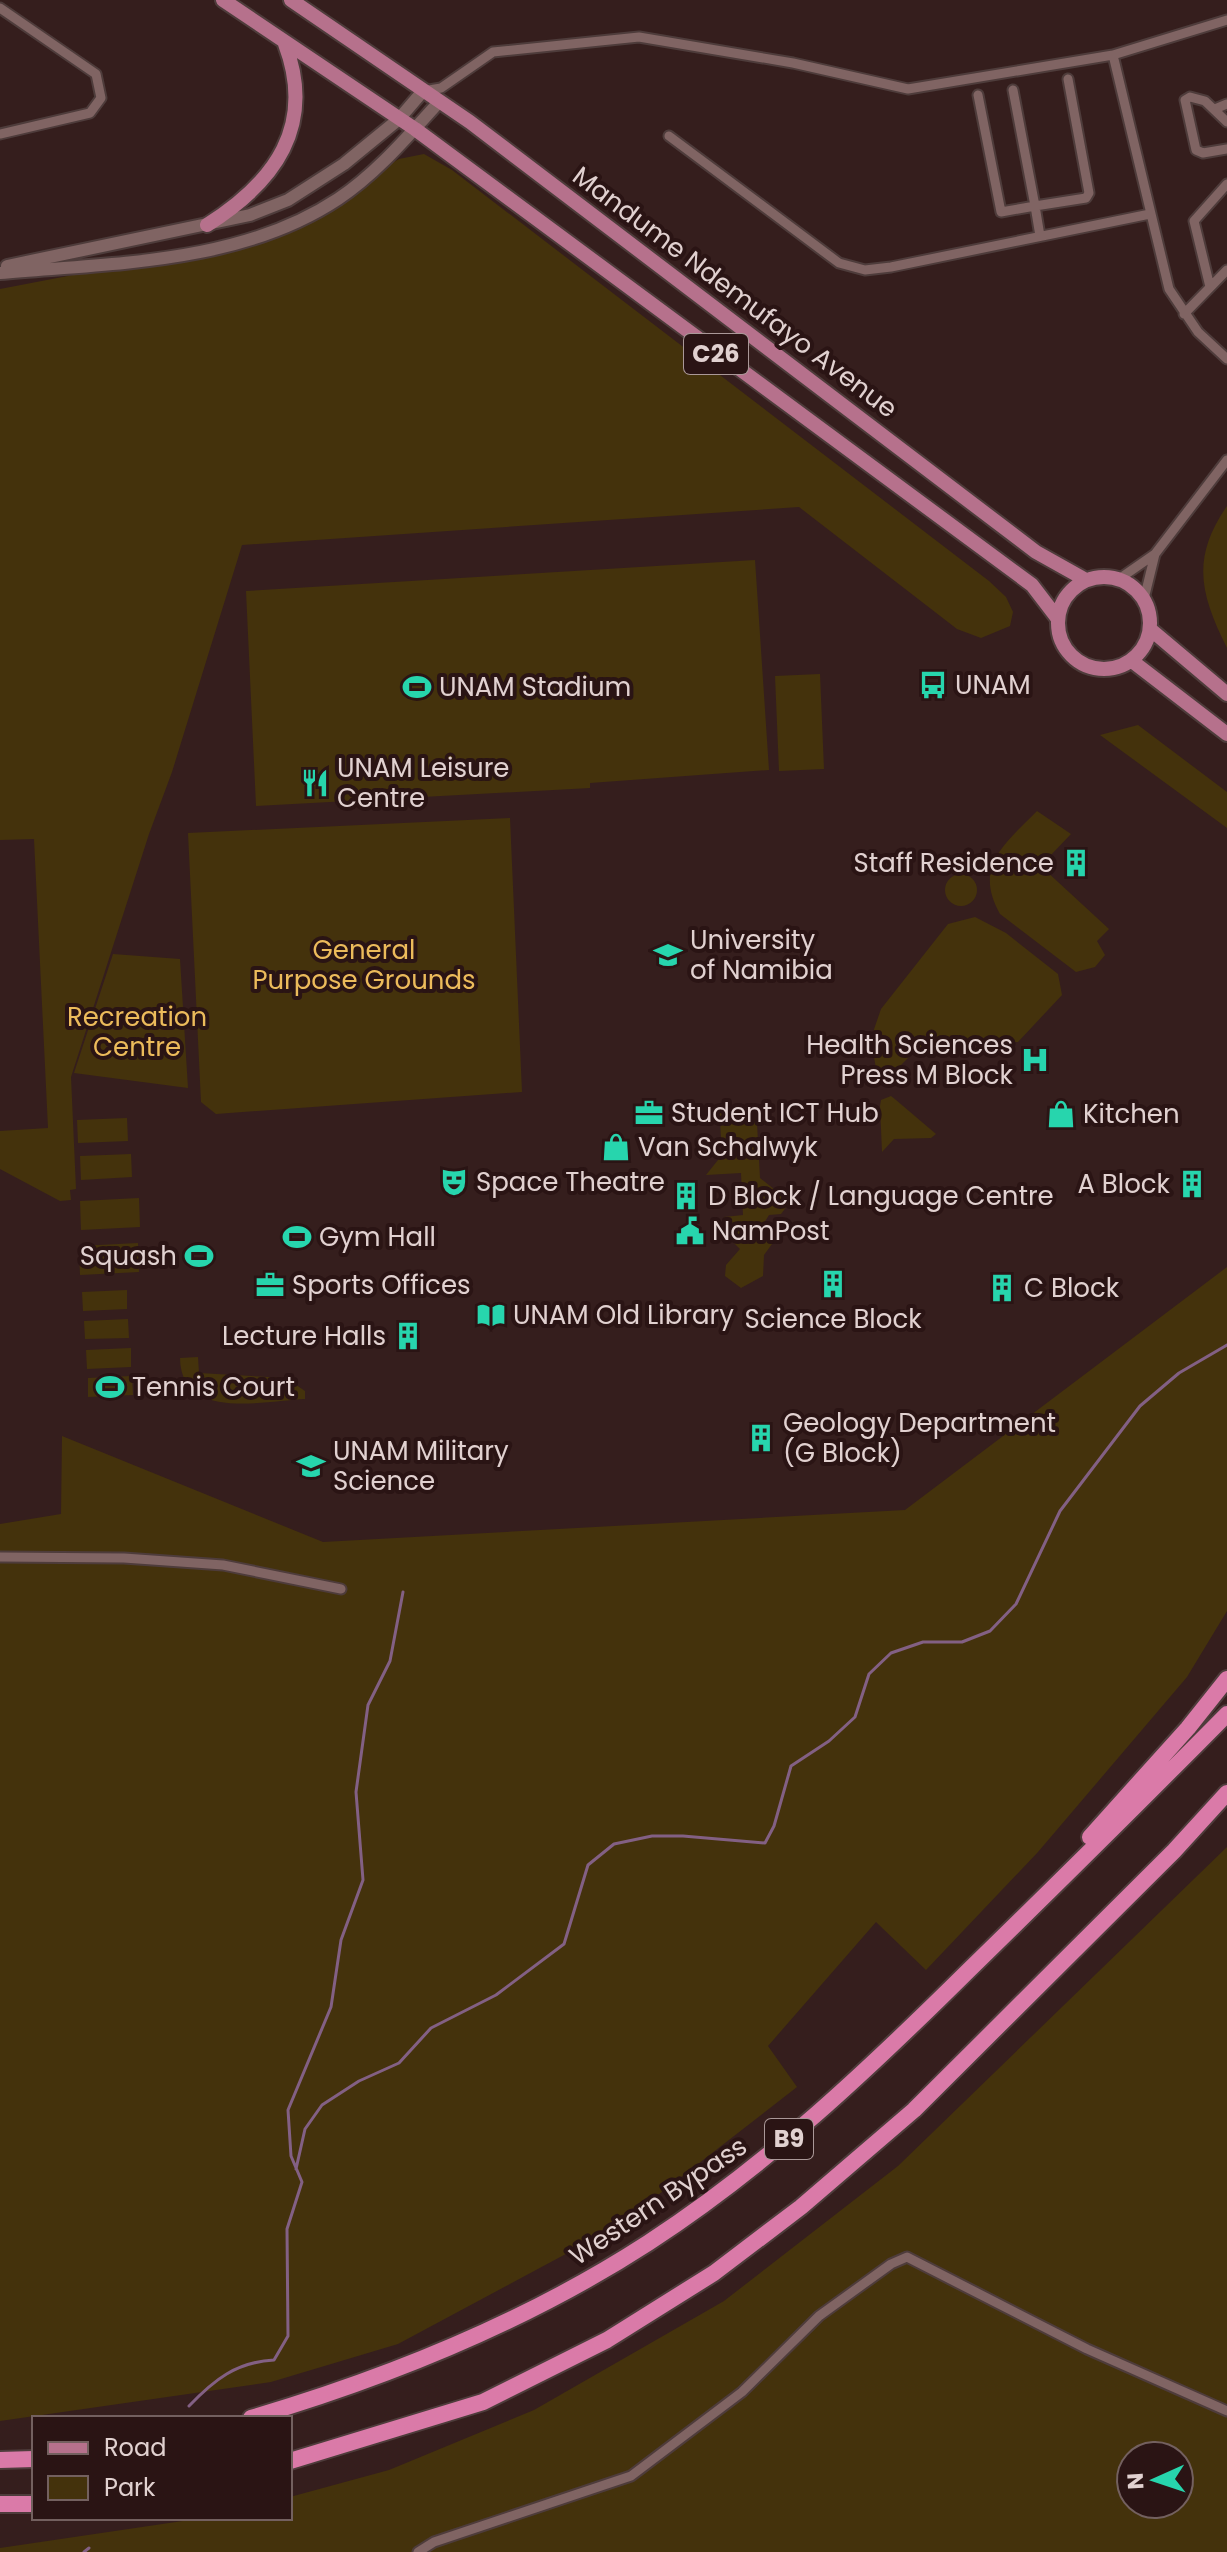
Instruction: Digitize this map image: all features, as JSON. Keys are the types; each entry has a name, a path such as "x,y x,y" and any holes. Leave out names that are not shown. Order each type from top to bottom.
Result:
{"highway":[{"path":"925,2014 994,1943 1188,1728 1227,1679"},
{"name":"Western Bypass","path":"257,2416 410,2365 500,2324 602,2271 685,2218 761,2163 829,2106 925,2014 1227,1714"},
{"name":"B9","path":"292,2460 426,2422 483,2402 607,2340 714,2273 778,2225 914,2110 1174,1851 1226,1794"},
{"path":"0,2460 32,2459"},
{"path":"0,2504 32,2504"}],"main road":[{"name":"C26","path":"223,0 415,129 1032,585 1058,619 1065,647 1076,660 1097,669 1118,667 1132,661"},
{"name":"Mandume Ndemufayo Avenue","path":"291,0 423,91 440,95 1036,552 1086,580"},
{"path":"207,225 235,207 267,177 284,148 293,120 296,80 285,44"},
{"path":"0,270 250,215 288,200 344,164 399,119 423,91"},
{"path":"0,270 179,255 292,225 339,198 415,129 440,95"},
{"path":"1058,619 1068,594 1086,580 1102,576 1119,579 1133,587 1146,603 1150,629 1143,648 1132,661 1227,734"},
{"path":"1150,629 1227,694"}],"street":[{"path":"0,8 96,74 101,87 101,98 90,113 0,134"},
{"path":"440,95 493,52 639,37 793,63 908,89 1113,55 1227,20"},
{"path":"1113,55 1160,265 1184,314 1227,359"},
{"path":"978,95 999,211 1035,206 1088,196 1068,79"},
{"path":"1013,90 1040,236"},
{"path":"1227,122 1198,97 1185,100 1196,150 1203,153 1227,149"},
{"path":"1215,109 1227,104"},
{"path":"669,136 851,268 891,267 1150,214"},
{"path":"1210,287 1194,221 1227,184"},
{"path":"1184,314 1227,270"},
{"path":"1119,579 1155,554 1227,460"},
{"path":"1146,603 1155,554"},
{"path":"0,1557 124,1558 223,1565 341,1589"},
{"path":"418,2552 434,2542 631,2476 742,2392 819,2316 891,2264 907,2257 1087,2349 1227,2411"}],"green space":[{"path":"424,154 452,170 989,581 1006,597 1013,612 1010,626 981,638 957,629 799,507 242,545 172,772 71,1077 76,1189 70,1190 71,1200 60,1201 0,1169 0,1131 48,1128 34,839 0,840 0,289 234,244 267,234 399,159"},
{"path":"1227,506 1227,648 1211,610 1203,576 1208,543"},
{"name":"UNAM Stadium","path":"755,560 769,770 590,783 590,788 256,806 246,591"},
{"path":"820,674 824,769 779,771 775,676"},
{"path":"1138,725 1227,792 1227,828 1100,735"},
{"path":"1037,811 1071,834 1050,856 1045,870 1109,929 1097,941 1105,955 1095,967 1076,972 1000,914 993,897 990,882 996,857"},
{"name":"General Purpose Grounds","path":"510,818 522,1092 216,1114 201,1102 188,833"},
{"path":"961,874 973,878 977,890 973,902 961,906 949,902 945,890 949,878"},
{"path":"975,917 1006,933 1058,974 1062,995 1018,1042 919,1047 891,1075 877,1075 871,1038 881,1009 948,924"},
{"name":"Recreation Centre","path":"113,954 180,959 188,1088 74,1073"},
{"path":"891,1096 936,1134 931,1138 894,1139 882,1152 880,1106 881,1100"},
{"path":"756,1105 760,1178 790,1202 781,1214 769,1215 759,1231 772,1244 764,1255 763,1276 741,1288 725,1276 726,1265 740,1249 725,1234 724,1217 743,1215 741,1173 706,1175 722,1155 720,1121 709,1108"},
{"path":"127,1118 128,1141 78,1143 77,1120"},
{"path":"131,1154 132,1177 81,1180 80,1156"},
{"path":"139,1198 140,1227 81,1230 80,1201"},
{"path":"138,1243 139,1272 80,1275 79,1246"},
{"path":"1227,1267 1227,1611 1187,1677 1038,1852 926,1970 876,1922 768,2046 797,2087 618,2226 398,2344 271,2382 0,2421 0,1524 61,1514 62,1436 323,1542 905,1510"},
{"path":"127,1290 127,1309 83,1311 82,1292"},
{"path":"128,1319 129,1338 85,1339 84,1321"},
{"path":"131,1348 131,1367 87,1369 86,1350"},
{"path":"198,1357 199,1373 286,1378 305,1391 305,1399 247,1404 209,1399 194,1391 184,1378 180,1358"},
{"name":"Tennis Court","path":"132,1376 133,1395 88,1397 88,1378"},
{"path":"1227,1847 1227,2552 0,2552 0,2548 189,2520 292,2520 292,2496 389,2470 534,2410 724,2301 898,2166"}],"waterway":[{"path":"296,2169 305,2129 322,2105 359,2081 399,2063 431,2028 496,1995 564,1944 588,1865 614,1844 652,1836 765,1843 774,1826 791,1766 829,1741 855,1717 869,1674 891,1653 923,1642 962,1642 990,1631 1016,1604 1060,1511 1140,1406 1179,1373 1227,1345"},
{"path":"189,2406 227,2374 248,2364 274,2360 288,2336 287,2229 302,2182 291,2156 288,2110 331,2007 341,1940 363,1880 356,1792 368,1705 390,1661 403,1592"},
{"path":"84,2552 89,2548"}],"place":[{"name":"UNAM","path":"933,685"},
{"name":"UNAM Stadium","path":"417,687"},
{"name":"UNAM Leisure Centre","path":"315,783"},
{"name":"Staff Residence","path":"1076,863"},
{"name":"University of Namibia","path":"668,955"},
{"name":"Health Sciences Press M Block","path":"1035,1060"},
{"name":"Student ICT Hub","path":"649,1113"},
{"name":"Kitchen","path":"1061,1114"},
{"name":"Van Schalwyk","path":"616,1147"},
{"name":"Space Theatre","path":"454,1182"},
{"name":"A Block","path":"1192,1184"},
{"name":"D Block / Language Centre","path":"686,1196"},
{"name":"NamPost","path":"690,1231"},
{"name":"Gym Hall","path":"297,1237"},
{"name":"Squash","path":"199,1256"},
{"name":"Science Block","path":"833,1284"},
{"name":"Sports Offices","path":"270,1285"},
{"name":"C Block","path":"1002,1288"},
{"name":"UNAM Old Library","path":"491,1315"},
{"name":"Lecture Halls","path":"408,1336"},
{"name":"Tennis Court","path":"110,1387"},
{"name":"Geology Department (G Block)","path":"761,1438"},
{"name":"UNAM Military Science","path":"311,1466"}]}
